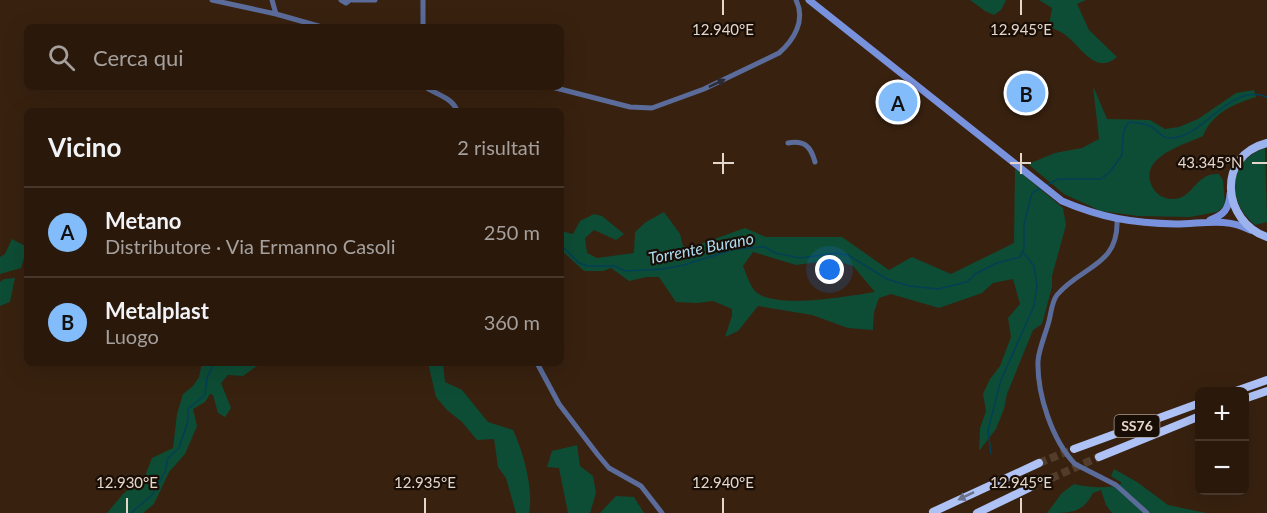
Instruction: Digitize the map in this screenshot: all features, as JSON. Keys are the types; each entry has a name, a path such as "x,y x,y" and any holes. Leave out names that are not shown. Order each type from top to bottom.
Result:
{"highway":[{"path":"1247,387 1267,378"},
{"path":"1249,398 1267,392"},
{"name":"SS76","path":"1074,449 1195,405"},
{"name":"SS76","path":"1099,457 1195,418"},
{"path":"933,512 1039,464"},
{"path":"977,513 1029,488"}],"main road":[{"path":"809,0 1047,191 1074,206 1117,220 1179,224 1205,222 1237,224 1267,237"},
{"path":"1205,222 1226,212 1234,167 1248,152 1263,144"},
{"path":"1230,188 1238,213 1255,232"}],"street":[{"path":"212,0 311,24"},
{"path":"340,0 346,3 352,0 375,0"},
{"path":"423,0 423,24"},
{"path":"564,90 630,107 663,106 779,53 789,45 798,26 800,17 796,0"},
{"path":"268,12 273,3"},
{"path":"273,3 276,14"},
{"path":"431,90 450,100 456,108"},
{"path":"788,143 797,141 807,146 812,150 815,162"},
{"path":"1117,220 1118,232 1114,245 1100,263 1072,281 1056,296 1038,360 1043,403 1058,440 1070,458 1075,464 1116,484 1148,513"},
{"path":"539,366 559,404 598,455 609,468 641,486 662,513"}],"green space":[{"path":"970,0 1006,0 1001,10 994,15"},
{"path":"1039,0 1086,0 1077,4 1089,30 1117,57 1104,63 1097,62 1086,55 1066,35 1049,26 1052,8"},
{"path":"1093,86 1107,119 1150,120 1165,129 1179,127 1198,119 1236,93 1254,90 1256,97 1225,110 1212,121 1203,136 1164,154 1151,168 1149,178 1153,188 1159,195 1169,199 1185,195 1204,177 1219,174 1223,180 1225,205 1217,212 1190,217 1138,216 1101,211 1064,194 1028,164 1055,153 1082,148 1099,139"},
{"path":"1265,148 1267,222 1255,225 1239,205 1235,182 1244,162"},
{"path":"1015,168 1063,208 1066,225 1042,324 1033,330 1007,394 996,429 979,451 980,428 986,411 983,394 990,379 1000,366 1011,337 1008,318 1020,304 1013,279 993,283 982,293 939,308 891,294 879,298 874,312 873,330 848,328 812,315 758,306 738,331 725,337 732,309 713,301 676,302 659,277 629,281 611,268 603,271 584,271 564,253 564,232 573,234 580,221 594,214 602,216 624,234 616,240 594,230 585,238 587,253 597,258 634,253 635,232 646,222 664,212 680,234 683,246 689,248 745,228 766,237 842,237 889,270 912,257 951,274 1014,243","holes":["753,252 796,265 834,260 853,266 875,292 812,300 778,300 764,297 755,291 743,266"]},
{"path":"12,239 24,245 21,268 0,274 0,257 5,254"},
{"path":"15,278 10,302 0,306 0,282 4,279"},
{"path":"201,366 257,366 243,376 228,375 221,383 231,408 225,417 218,413 213,395 210,394 205,402 193,409 197,426 185,454 169,472 154,504 143,513 107,513 123,494 145,476 152,458 173,448 177,414 183,394 199,377"},
{"path":"429,366 443,366 445,382 462,390 488,422 513,430 527,471 530,493 529,513 516,513 506,478 498,467 494,439 477,440 436,397"},
{"path":"577,445 580,466 593,476 596,493 590,513 568,513 559,468 547,467 552,451"},
{"path":"1114,469 1137,482 1168,505 1206,513 1112,513 1106,505 1101,490 1093,493 1085,505 1075,511 1047,513 1062,493 1074,484 1106,487 1122,483 1111,476"},
{"path":"616,496 634,497 644,513 600,513"}],"waterway":[{"name":"Torrente Burano","path":"1045,186 1058,179 1101,179 1110,172 1122,155 1123,135 1129,122 1152,127 1164,136 1172,138 1195,129 1229,103 1241,97 1254,94 1267,97"},
{"name":"Torrente Burano","path":"564,248 579,263 588,266 614,266 626,271 663,269 684,265 735,249 765,247 775,253 800,258 836,253 848,255 887,279 909,286 938,289 967,282 975,274 997,263 1020,257 1024,248 1024,224 1032,193 1041,188"},
{"path":"991,454 988,430 1001,380 1034,306 1037,286 1034,266 1023,252"},
{"name":"Torrente Burano","path":"131,513 152,495 165,472 168,458 179,448 188,421 188,409 205,395 207,378 213,366"}],"tunnel":[{"path":"1039,463 1074,449"},
{"path":"1029,488 1099,457"}],"place":[{"name":"Metalplast","path":"1026,93"},
{"name":"Metano","path":"898,102"}]}
